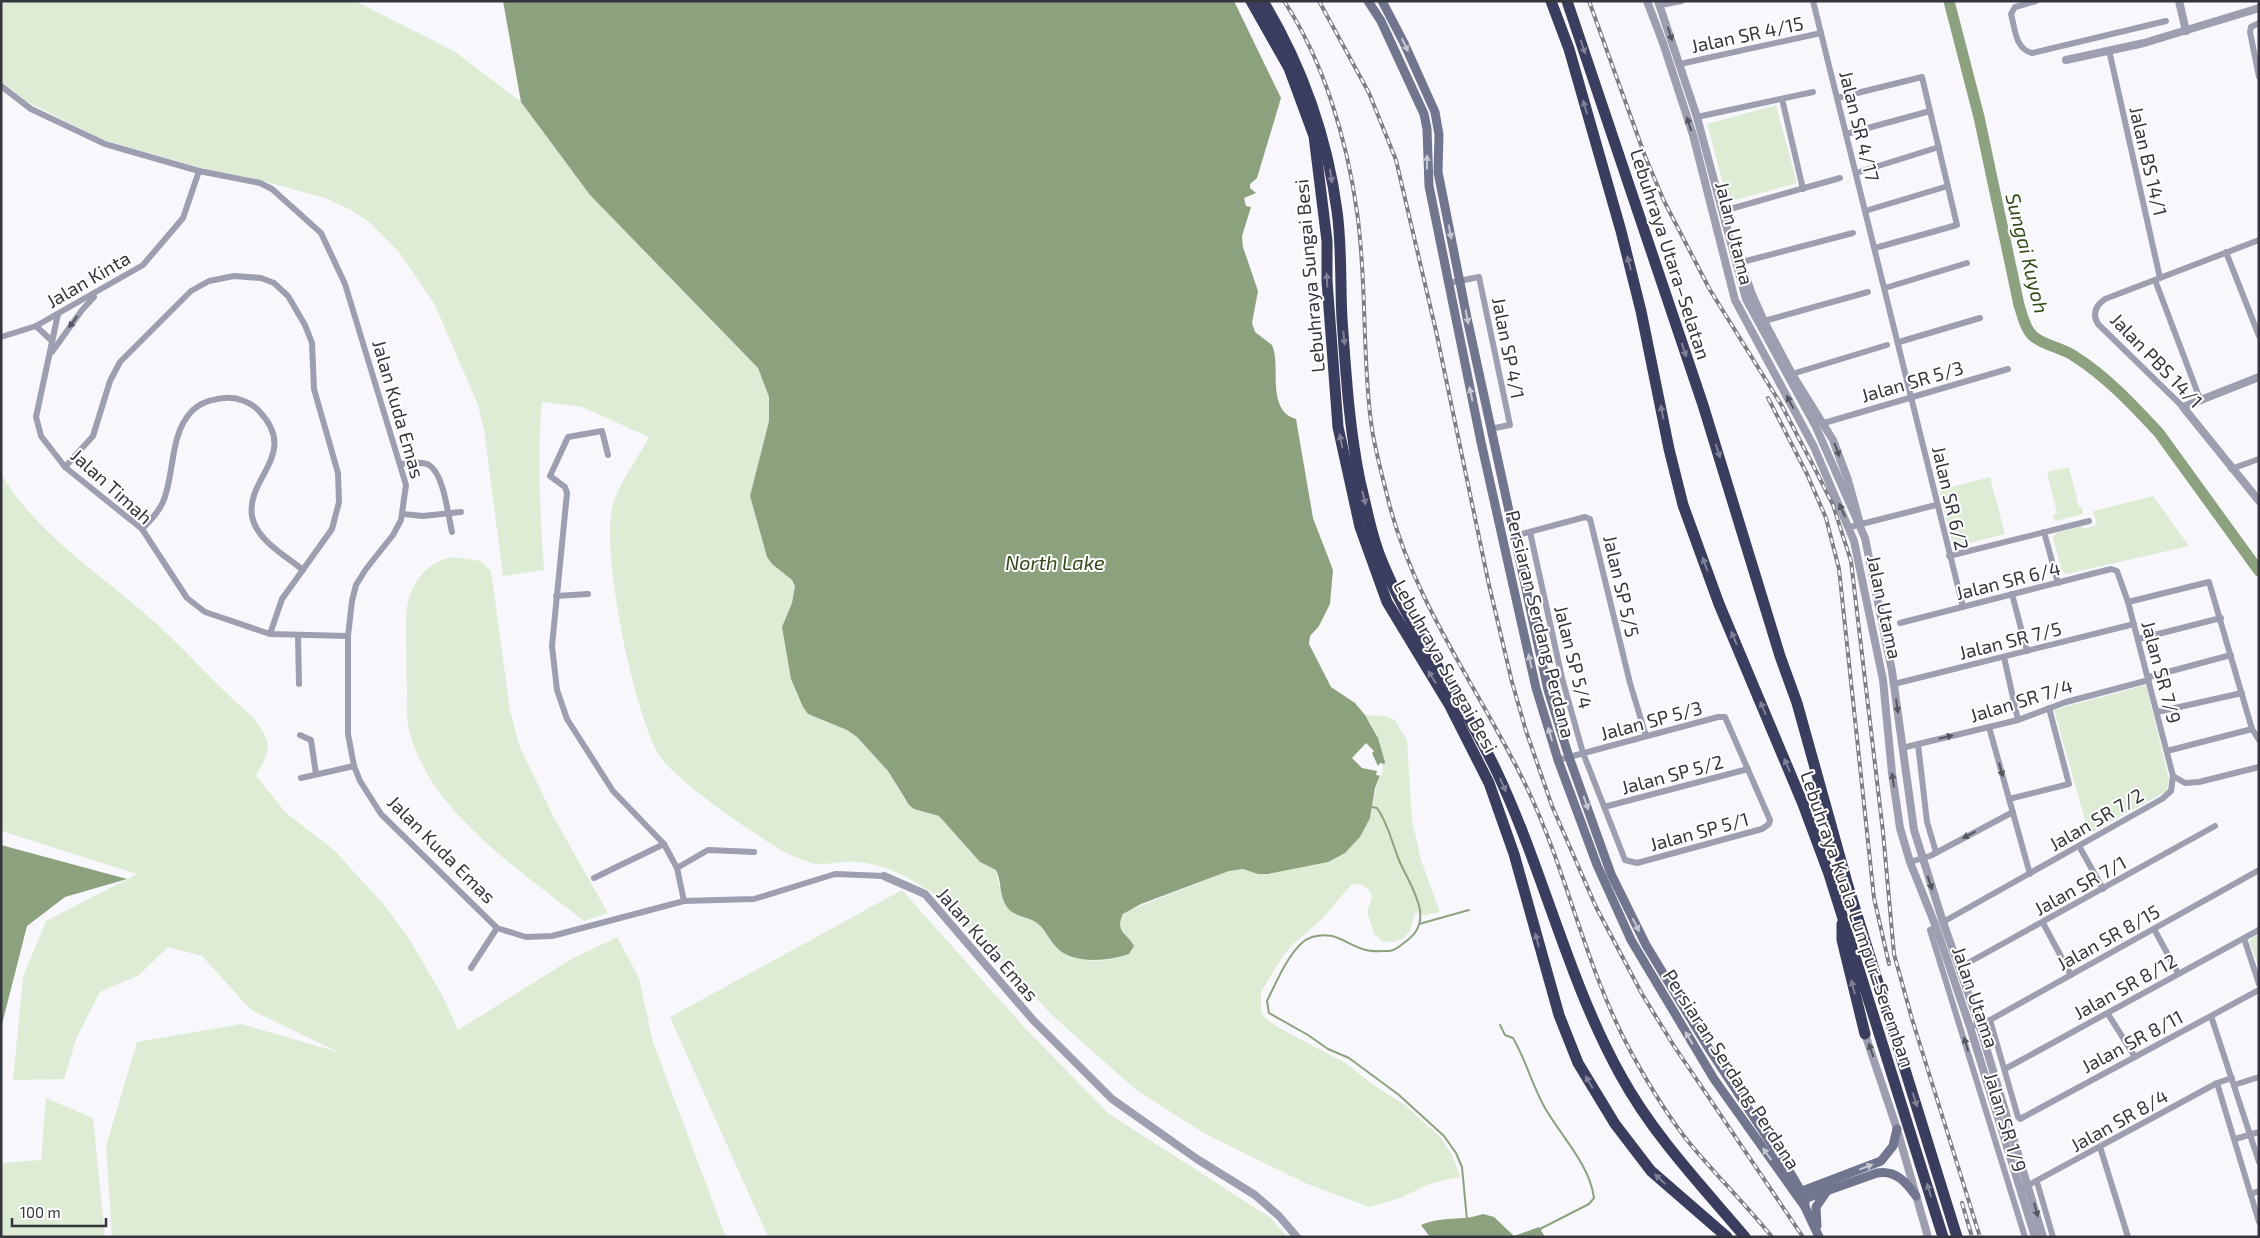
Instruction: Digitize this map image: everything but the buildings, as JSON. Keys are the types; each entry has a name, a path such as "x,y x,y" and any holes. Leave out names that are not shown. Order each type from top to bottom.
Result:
{"highway":[{"name":"Lebuhraya Sungai Besi","path":"1251,1 1289,68 1314,136 1327,241 1327,281 1338,427 1357,517 1387,602 1450,706 1489,783 1512,844 1559,1015 1578,1062 1615,1124 1646,1165 1727,1237"},
{"name":"Lebuhraya Sungai Besi","path":"1263,1 1288,45 1308,89 1329,165 1338,229 1348,416 1360,477 1379,555 1405,610 1470,721 1502,782 1530,850 1587,1005 1621,1076 1653,1126 1696,1182 1745,1237"},
{"name":"Lebuhraya Utara–Selatan","path":"1551,1 1569,49 1621,231 1641,311 1669,449 1683,505"},
{"name":"Lebuhraya Utara–Selatan","path":"1567,1 1703,405 1738,520"},
{"name":"Lebuhraya Kuala Lumpur–Seremban","path":"1683,505 1719,604 1804,804 1842,914 1943,1237"},
{"name":"Lebuhraya Kuala Lumpur–Seremban","path":"1738,520 1810,745 1848,886 1957,1237"},
{"path":"1842,914 1842,940 1865,1034"}],"main road":[{"name":"Persiaran Serdang Perdana","path":"1368,1 1381,21 1424,114 1427,128 1427,177 1491,485 1536,688 1558,760 1597,865 1622,922 1663,996 1714,1079 1801,1198"},
{"name":"Persiaran Serdang Perdana","path":"1382,1 1404,43 1435,112 1439,136 1438,172 1490,429 1548,690 1569,757 1618,890 1657,965 1791,1174 1818,1234"},
{"path":"1491,485 1502,482"},
{"path":"1714,1079 1724,1072"},
{"path":"1801,1198 1881,1161 1893,1146 1897,1129"},
{"path":"1791,1174 1805,1182 1824,1187 1887,1172 1903,1180 1916,1196"},
{"path":"1818,1234 1816,1207 1824,1187"}],"street":[{"name":"Jalan Utama","path":"1647,1 1693,135 1735,300 1814,447 1850,527 1862,570 1880,662 1900,828 1933,929 1970,1028 1996,1111 2029,1185 2035,1237"},
{"path":"1659,3 1682,1"},
{"name":"Jalan SR 4/17","path":"1813,1 1898,342"},
{"path":"2036,1 2015,7 2011,14 2019,44 2022,49 2032,53 2166,21"},
{"path":"2179,1 2186,31"},
{"name":"Jalan Utama","path":"1659,3 1697,117 1746,299 1815,425 1854,516 1860,524 1873,572 1894,684 1912,818 1922,858 1979,1024 2029,1185 2043,1237"},
{"path":"2066,60 2186,31 2259,8"},
{"path":"2259,23 2251,27 2259,77"},
{"name":"Jalan SR 4/15","path":"1680,64 1821,33"},
{"name":"Jalan BS 14/1","path":"2109,50 2158,279 2200,399"},
{"path":"1837,98 1922,77 1957,225 1875,248"},
{"name":"Jalan Kuda Emas","path":"1,86 31,109 105,144 199,171 260,183 272,189 321,233 345,284 406,485 402,514 393,535 366,569 356,586 348,636 348,734 354,766 360,781 381,814 497,928 526,937 552,936 684,902 754,900 835,874 884,876 925,894 1033,1020 1112,1099 1197,1159 1254,1195 1278,1216 1297,1237"},
{"path":"1697,117 1814,92"},
{"path":"1782,99 1804,189"},
{"path":"1846,134 1930,111"},
{"path":"1856,173 1939,147"},
{"name":"Jalan Kinta","path":"1,337 36,326 99,292 143,265 183,218 199,171"},
{"path":"1723,211 1840,178"},
{"path":"1866,211 1948,186"},
{"path":"1742,262 1853,233"},
{"path":"1730,235 1764,321 1792,374 1824,423 1848,480 1860,524"},
{"name":"Jalan PBS 14/1","path":"2259,240 2098,304 2095,319 2182,407 2259,501"},
{"path":"2226,252 2259,336"},
{"path":"1885,288 1966,263"},
{"path":"65,467 93,436 110,381 120,362 191,291 209,281 234,276 261,278 274,283 288,296 306,324 312,343 314,389 338,473 339,502 332,529 282,599 270,634"},
{"name":"Jalan SP 4/1","path":"1460,281 1480,276 1510,425 1490,429"},
{"path":"1449,283 1460,281"},
{"path":"49,355 82,310 99,292"},
{"path":"1764,321 1868,292"},
{"name":"Jalan Timah","path":"58,314 36,417 42,436 65,467 142,529 187,598 205,612 270,634 348,636"},
{"path":"1898,342 1980,318"},
{"path":"36,326 52,341"},
{"name":"Jalan SR 6/2","path":"1898,342 1962,607"},
{"path":"1792,374 1887,345"},
{"name":"Jalan SR 5/3","path":"1824,423 2008,369"},
{"path":"2182,407 2259,377"},
{"path":"142,529 154,517 163,501 175,447 183,422 190,413 198,405 214,399 228,398 245,401 256,407 267,418 275,443 272,458 252,505 255,525 260,535 303,570"},
{"path":"608,455 602,431 568,437 550,476 565,487 567,493 552,646 557,690 567,718 613,791 664,844 677,868 684,902"},
{"path":"2231,469 2259,459"},
{"path":"401,464 416,462 428,465 438,474 452,532"},
{"path":"1850,527 1936,505"},
{"path":"402,514 424,516 461,512"},
{"name":"Jalan SP 5/5","path":"1514,536 1585,517 1590,519 1630,683 1646,736"},
{"path":"1950,556 2089,521"},
{"name":"Jalan SP 5/4","path":"1530,532 1562,678 1583,753 1622,855 1629,862 1636,863"},
{"path":"2044,532 2058,583"},
{"name":"Jalan SR 6/4","path":"1900,623 2111,569 2117,571 2121,576"},
{"name":"Jalan SR 7/9","path":"2121,576 2173,776"},
{"path":"2128,602 2209,582 2252,729 2259,740"},
{"path":"556,596 588,594"},
{"path":"2012,594 2027,651"},
{"path":"2138,640 2220,618"},
{"name":"Jalan SR 7/5","path":"1894,684 2134,624"},
{"path":"298,635 299,684"},
{"name":"Jalan SR 7/4","path":"1902,748 2018,720 2049,708 2231,655"},
{"path":"2004,657 2018,720"},
{"path":"2157,712 2242,693"},
{"path":"2009,799 2068,785 2069,783 2049,708"},
{"name":"Jalan SP 5/3","path":"1558,760 1725,717 1748,770"},
{"path":"1989,727 2030,874"},
{"path":"2167,751 2252,729"},
{"path":"300,735 311,740 316,774"},
{"path":"1918,744 1928,822 1936,852"},
{"path":"301,778 354,766"},
{"path":"2173,776 2185,783 2198,782 2259,767"},
{"name":"Jalan SP 5/2","path":"1604,808 1748,770"},
{"name":"Jalan SP 5/1","path":"1636,863 1766,827 1770,820 1748,770"},
{"name":"Jalan SR 7/2","path":"1943,922 2162,799 2172,787 2173,776"},
{"path":"1910,862 1936,852 2013,812"},
{"name":"Jalan SR 7/1","path":"1959,968 2215,826"},
{"path":"594,878 664,844"},
{"path":"2079,846 2103,889"},
{"path":"677,868 708,850 754,852"},
{"name":"Jalan SR 8/15","path":"1970,1028 1990,1020 2259,870"},
{"path":"2043,923 2071,975"},
{"path":"471,968 497,928"},
{"name":"Jalan SR 1/9","path":"1933,929 2025,1237"},
{"path":"2154,929 2178,973"},
{"name":"Jalan SR 8/12","path":"2005,1069 2259,930"},
{"path":"2244,938 2259,984"},
{"name":"Jalan SR 8/11","path":"2005,1069 2020,1119 2259,990"},
{"path":"2108,1014 2135,1057"},
{"path":"2211,1016 2259,1162"},
{"path":"1990,1020 2005,1069"},
{"path":"1865,1034 1897,1129 1928,1237"},
{"name":"Jalan SR 8/4","path":"2029,1185 2217,1083 2259,1077"},
{"path":"2217,1083 2259,1222"},
{"path":"1988,1114 1996,1111"},
{"path":"2234,1139 2259,1132"},
{"path":"2100,1147 2128,1237"},
{"path":"2029,1185 2053,1237"},
{"path":"2250,1194 2259,1191"}],"shaded area":[{"path":"1,1 355,1 454,51 521,102 590,195 758,368 769,397 769,421 750,496 767,557 772,564 792,580 795,586 792,603 782,628 808,714 847,730 857,737 888,771 905,800 914,809 939,816 980,862 996,870 999,885 1039,924 1053,945 1065,954 1093,961 1108,960 1129,954 1133,949 1133,942 1120,927 1123,915 1128,911 1229,871 1243,869 1258,874 1370,818 1381,759 1377,736 1365,715 1386,716 1395,720 1407,740 1412,820 1421,860 1440,912 1426,915 1415,913 1410,931 1404,938 1393,942 1382,941 1374,934 1367,912 1372,898 1370,891 1363,885 1352,884 1322,919 1290,947 1277,965 1261,992 1261,1011 1264,1017 1276,1026 1347,1064 1372,1084 1405,1105 1441,1138 1452,1155 1460,1177 1432,1183 1400,1198 1369,1207 1305,1183 1202,1132 1135,1089 1054,1017 943,901 924,887 892,871 870,864 842,862 816,864 807,862 762,838 700,794 667,765 659,755 649,734 630,668 621,629 615,589 610,523 614,501 649,437 582,407 542,402 540,486 544,570 503,576 484,430 478,405 435,305 399,252 369,222 349,209 325,198 263,181 215,172 101,139 26,101 1,81"},
{"path":"1776,105 1797,183 1728,202 1707,124"},
{"path":"2069,467 2079,507 2082,507 2083,514 2055,521 2053,515 2057,513 2047,472"},
{"path":"1,474 15,495 48,532 156,624 252,716 264,733 268,746 265,758 256,776 286,813 334,850 385,906 410,940 443,997 458,1030 568,961 617,937 639,978 653,1042 726,1237 112,1237 106,1146 137,1042 241,1024 338,1052 251,1010 202,956 168,947 139,975 100,992 76,1039 64,1079 13,1080 23,977 46,921 137,874 1,831"},
{"path":"1990,477 2005,534 1958,546 1952,543 1939,490"},
{"path":"2153,496 2189,546 2067,574 2062,571 2053,538 2056,533 2082,526 2083,529 2097,525 2093,511"},
{"path":"454,557 480,561 491,571 510,710 519,745 553,816 608,913 584,921 505,859 454,811 434,784 418,755 407,717 406,611 412,590 424,571 443,560"},
{"path":"2146,685 2169,779 2167,791 2089,834 2054,710"},
{"path":"902,890 1024,1027 1108,1113 1271,1218 1287,1237 768,1237 670,1017"},
{"path":"2259,934 2259,969 2249,940"},
{"path":"46,1098 93,1118 105,1237 1,1237 1,1163 41,1160"}],"water":[{"name":"North Lake","path":"503,1 1234,1 1281,98 1257,178 1250,184 1250,188 1256,193 1244,198 1246,206 1251,207 1242,236 1243,247 1258,291 1252,323 1255,332 1272,345 1274,351 1278,400 1281,408 1287,415 1296,419 1313,518 1333,570 1330,604 1319,626 1310,636 1309,644 1331,687 1355,703 1365,715 1378,738 1385,762 1375,788 1370,818 1360,837 1345,853 1328,862 1268,874 1258,874 1243,869 1229,871 1141,904 1123,914 1121,920 1121,929 1134,946 1129,954 1101,960 1071,957 1056,947 1037,923 1010,910 1004,903 996,870 980,862 939,816 914,809 909,805 888,771 857,737 847,730 808,714 791,679 782,627 792,603 795,586 792,580 772,564 767,557 750,496 769,421 769,397 758,368 590,195 521,102"},
{"path":"1,845 127,879 65,897 27,926 1,1028"},
{"path":"1483,1214 1494,1217 1514,1236 1539,1227 1545,1237 1430,1237 1421,1225 1438,1220 1467,1218"}],"pier":[{"path":"1366,743 1374,751 1372,753 1378,766 1380,763 1384,764 1381,776 1376,775 1377,771 1362,768 1352,758"}],"waterway":[{"name":"Sungai Kuyoh","path":"1949,1 1979,117 2019,305 2028,329 2037,339 2069,353 2086,364 2139,412 2159,433 2259,571"},
{"path":"1372,807 1377,808 1384,820 1418,902 1420,913 1415,933 1397,948 1389,951 1366,950 1328,935 1312,937 1298,947 1285,964 1267,1001 1269,1013 1308,1035 1328,1049 1349,1058 1399,1095 1444,1136 1456,1153 1462,1167 1467,1220"},
{"path":"1419,924 1469,910"},
{"path":"1500,1025 1505,1035 1513,1038 1545,1108 1581,1162 1587,1174 1594,1198 1589,1204 1538,1230"}],"railway":[{"path":"1284,1 1311,50 1322,76 1332,102 1347,157 1360,238 1366,370 1372,431 1382,477 1398,534 1413,572 1430,609 1527,788 1554,854 1602,989 1632,1054 1674,1123 1701,1157 1772,1237"},
{"path":"1319,1 1369,93 1396,160 1436,331 1489,585 1512,682 1526,731 1552,806 1596,907 1642,994 1674,1046 1803,1237"},
{"path":"1589,1 1645,156 1664,201 1710,290 1782,406 1816,471 1833,505 1851,561 1883,832 1894,954 1912,1019 1980,1237"},
{"path":"1768,398 1807,474 1826,518 1839,569 1874,898 1889,964"},
{"path":"1962,1203 1972,1237"}]}
